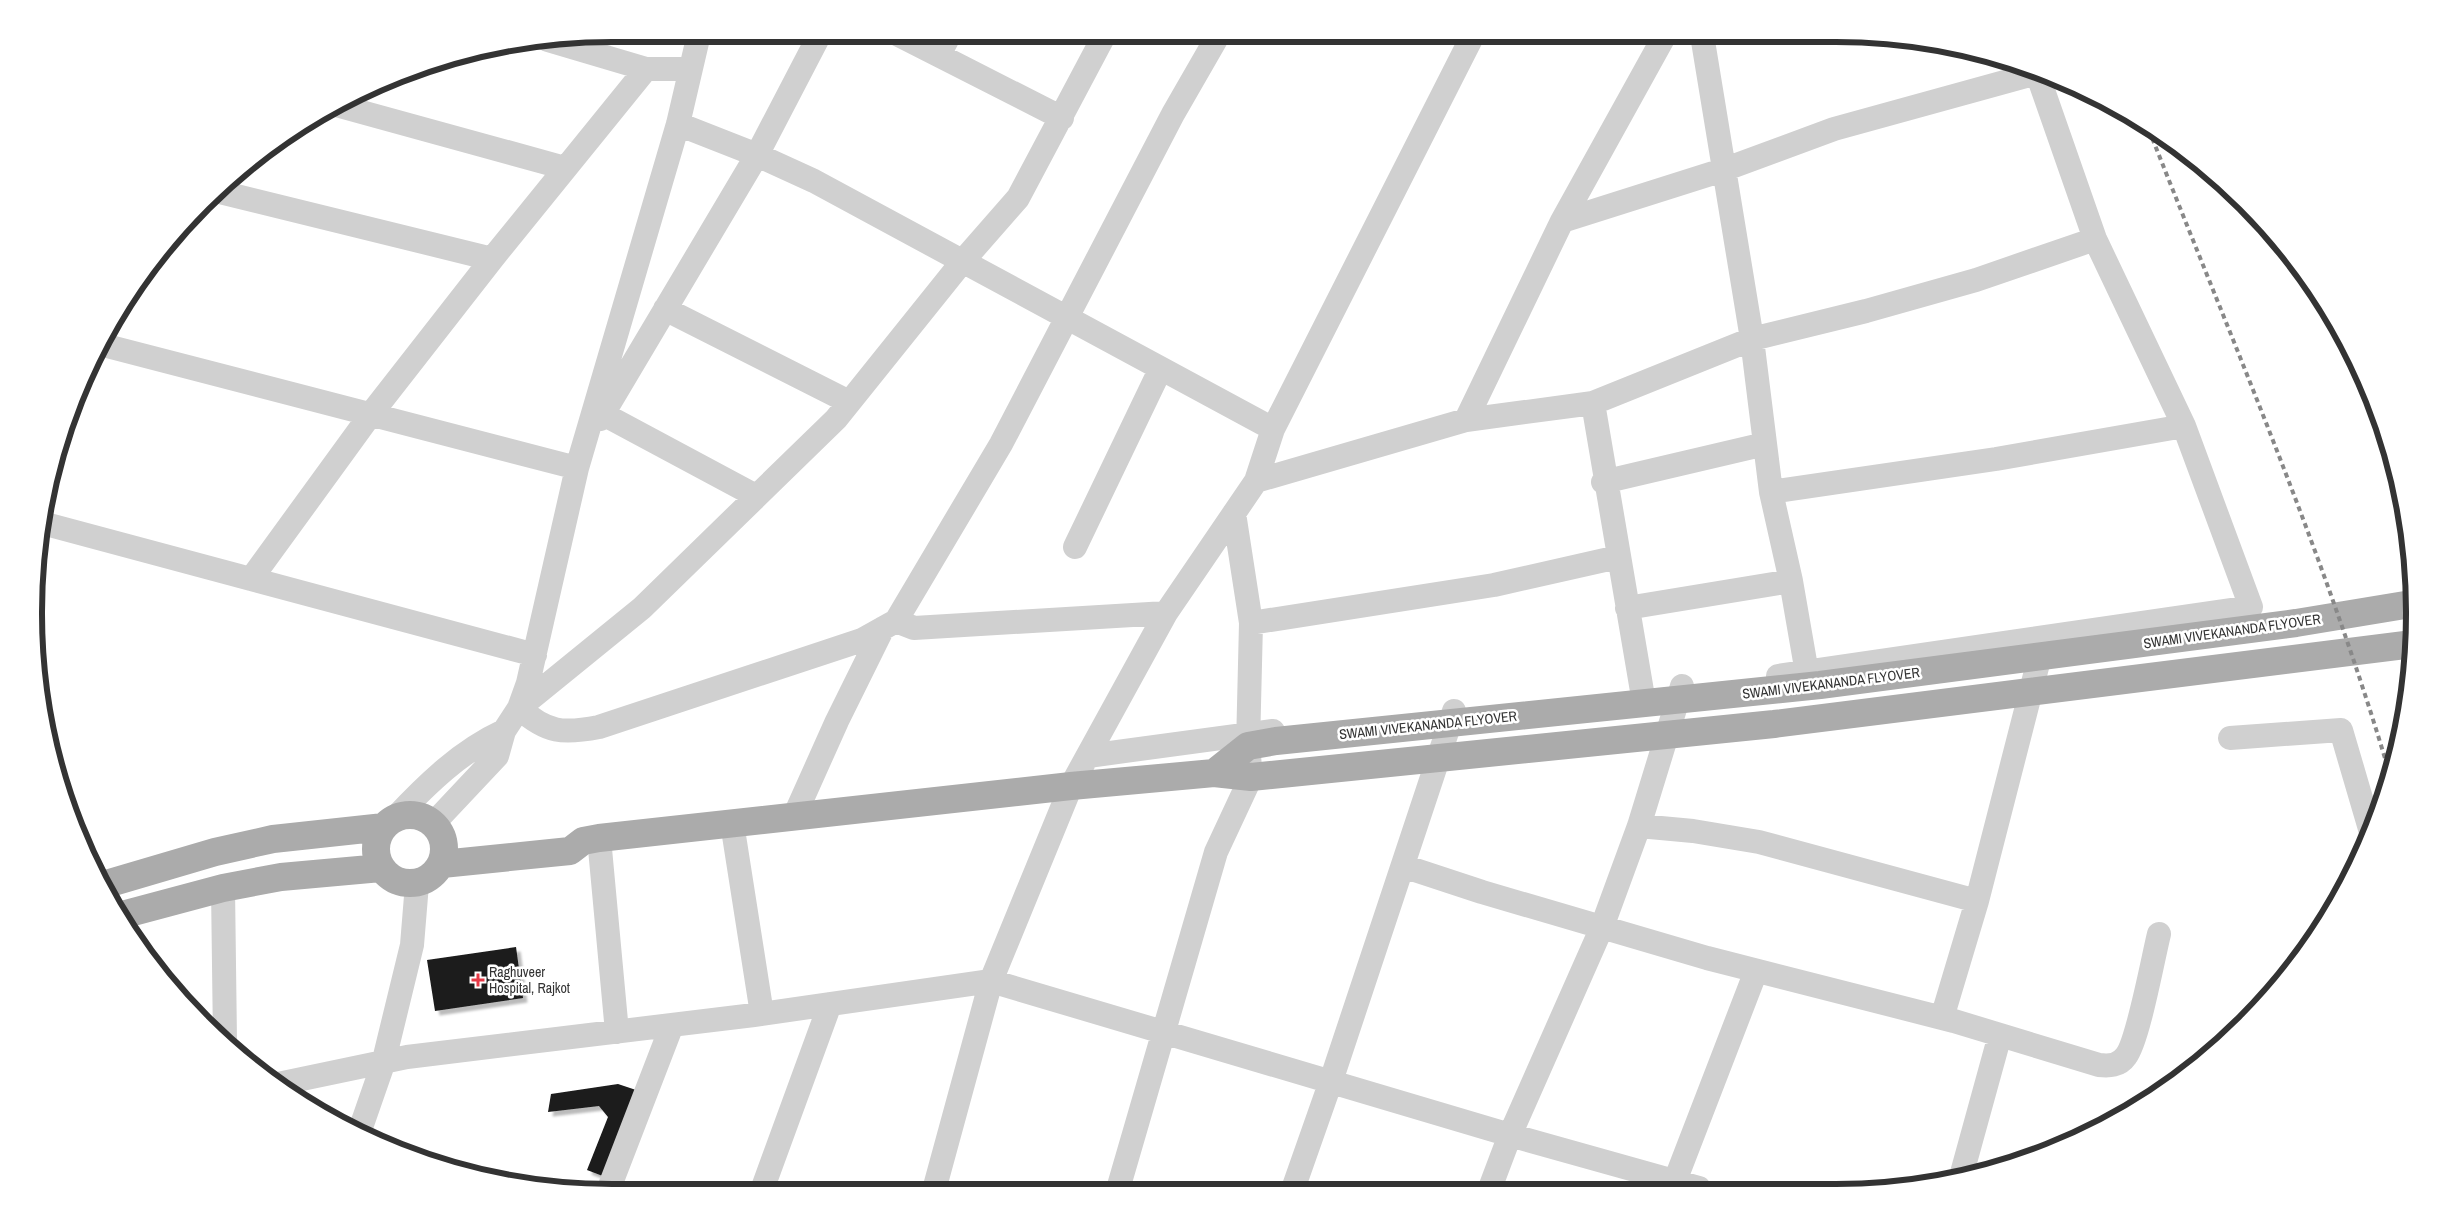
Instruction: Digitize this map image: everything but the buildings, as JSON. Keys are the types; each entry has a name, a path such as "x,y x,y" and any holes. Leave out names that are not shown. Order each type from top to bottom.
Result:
{"main road":[{"name":"SWAMI VIVEKANANDA FLYOVER","path":"1248,740 1276,740 1820,686 2296,623 2406,605"},
{"path":"440,845 570,851 591,840 732,823 1071,786 1214,773 1251,776 1280,774 1774,724 2404,645"},
{"path":"1214,773 1248,740"},
{"path":"111,883 215,852 273,839 390,822 412,814 428,819 440,845 432,877 417,884 400,883 386,874 377,860 376,843 390,822"},
{"path":"129,913 223,888 281,877 382,868"}],"street":[{"path":"440,845 497,756 504,731 519,708 528,683 579,458 678,124 697,42"},
{"path":"579,458 603,414 757,155 816,42"},
{"path":"913,42 1062,118"},
{"path":"939,55 946,42"},
{"path":"519,708 642,608 836,419 962,262 1018,198 1101,42"},
{"path":"794,817 837,721 889,625 1001,444 1173,114 1214,42"},
{"path":"936,1184 991,981 1071,786 1166,613 1256,481 1273,430 1470,42"},
{"path":"1466,420 1562,221 1661,42"},
{"path":"1703,42 1752,339 1770,492 1791,581 1807,673"},
{"path":"565,45 646,69 690,69"},
{"path":"251,579 370,414 492,259 646,69"},
{"path":"1562,221 1723,170 1834,129 2026,76"},
{"path":"1088,756 1248,740 1454,711 1807,673 2251,607 2184,426 2095,239 2040,81"},
{"path":"348,108 566,168"},
{"path":"678,124 757,155 814,182 1273,430"},
{"path":"227,194 492,259"},
{"path":"1256,481 1466,420 1593,403 1752,339 1866,311 1976,280 2095,239"},
{"path":"665,309 849,402"},
{"path":"109,347 370,414 579,458"},
{"path":"1076,547 1160,370"},
{"path":"1593,403 1642,691"},
{"path":"603,414 756,496"},
{"path":"1770,492 1996,458 2184,426"},
{"path":"1605,482 1765,444"},
{"path":"1120,1184 1216,852 1251,776 1248,740 1251,622 1234,514"},
{"path":"49,526 535,655"},
{"path":"1251,622 1494,585 1618,556"},
{"path":"1627,608 1791,581"},
{"path":"519,708 535,722 554,730 576,731 600,726 862,640 889,625 914,628 1166,613"},
{"path":"1942,1018 1977,901 2045,638"},
{"path":"1492,1184 1510,1135 1602,927 1639,826 1682,686"},
{"path":"1295,1184 1454,711"},
{"path":"2230,738 2341,730 2367,818"},
{"path":"390,822 428,782 479,743 504,731"},
{"path":"732,823 762,1014"},
{"path":"1639,826 1693,831 1759,842 1977,901"},
{"path":"591,840 618,1032"},
{"path":"1403,866 1482,892 1602,927 1756,971 1942,1018 2098,1065 2110,1066 2120,1062 2127,1055 2134,1037 2159,934"},
{"path":"362,1125 383,1064 412,945 417,884"},
{"path":"223,888 225,1030"},
{"path":"1675,1180 1756,971"},
{"path":"289,1082 383,1064 407,1057 762,1014 991,981 1510,1135 1687,1184"},
{"path":"764,1184 830,1004"},
{"path":"611,1184 672,1025"},
{"path":"1963,1169 2000,1035"}],"railway":[{"path":"2153,140 2307,530 2337,611 2386,762"}],"place":[{"name":"Raghuveer Hospital, Rajkot","path":"478,980"}]}
